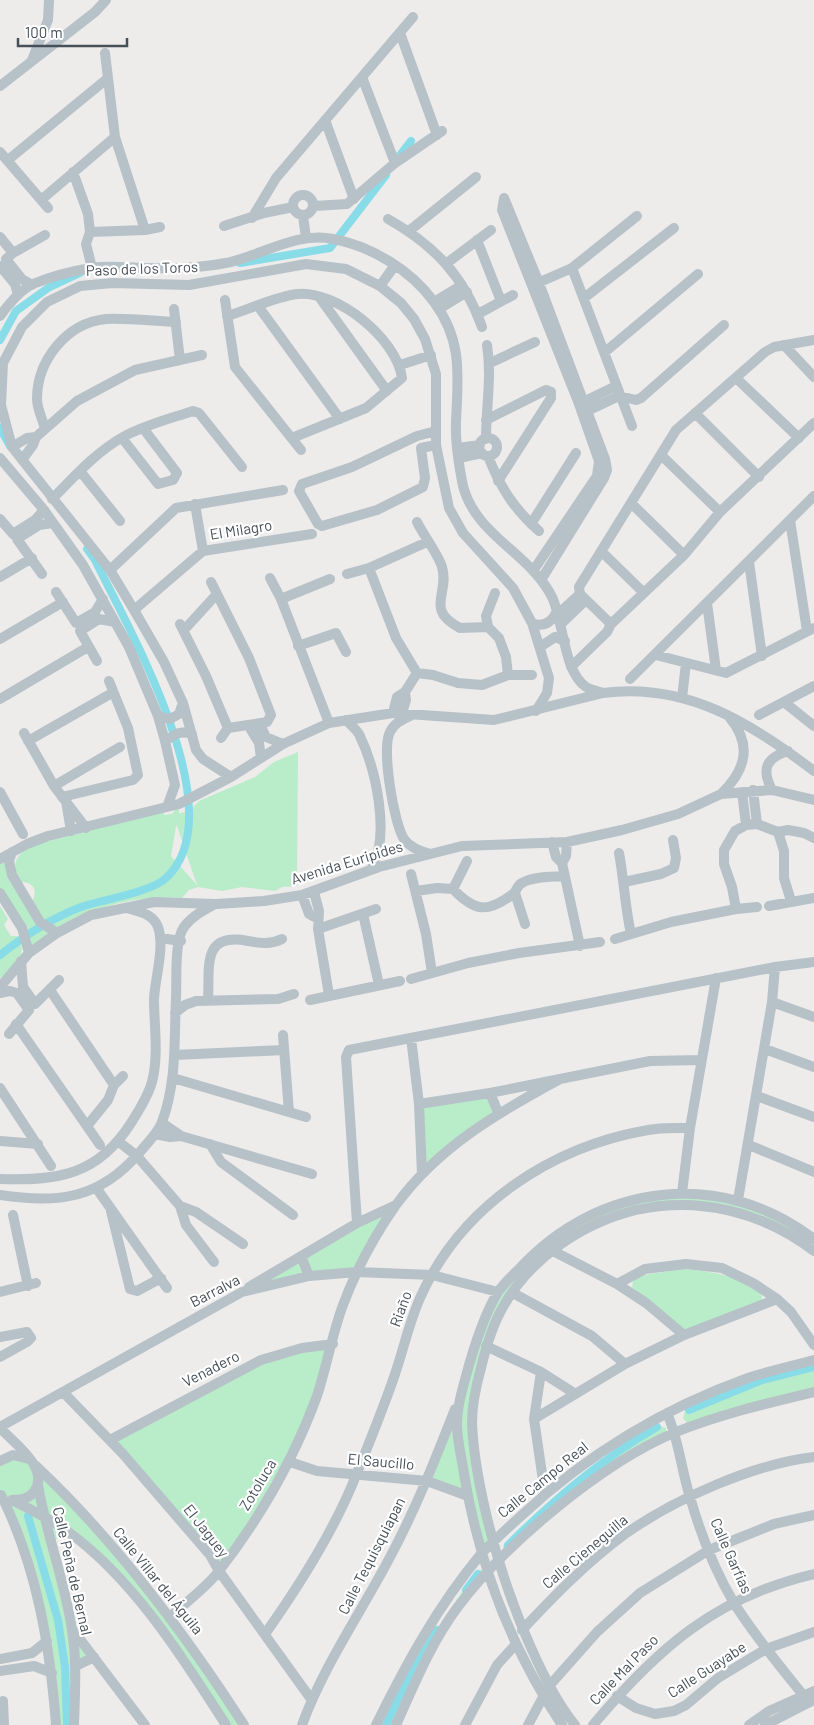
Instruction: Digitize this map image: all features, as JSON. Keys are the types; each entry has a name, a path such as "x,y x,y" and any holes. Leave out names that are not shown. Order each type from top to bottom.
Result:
{"street":[{"path":"32,61 48,20 50,0"},
{"path":"1,85 95,12 106,0"},
{"path":"252,218 276,178 413,17"},
{"path":"314,206 342,206 354,199 395,163 440,133 400,32"},
{"path":"105,53 115,136 145,230"},
{"path":"362,77 395,163"},
{"path":"8,160 108,78"},
{"path":"325,120 354,199"},
{"path":"41,200 115,136"},
{"path":"0,152 48,208"},
{"path":"73,172 88,214 90,232 86,244 92,268"},
{"path":"409,231 476,177"},
{"path":"301,195 309,197 314,206 310,213 303,216 297,213 293,207 295,199 301,195"},
{"path":"224,226 264,213 293,207"},
{"path":"506,210 605,459 607,470 604,478 541,580"},
{"path":"303,216 306,238"},
{"path":"536,284 572,268 637,216"},
{"path":"388,219 409,231 447,263 464,288 478,314 482,327"},
{"path":"90,232 145,230 160,226"},
{"path":"584,298 674,228"},
{"path":"447,263 491,230"},
{"path":"32,285 22,279 6,259 45,235"},
{"path":"0,237 13,253"},
{"path":"0,316 18,295 32,285 92,268 156,269 204,266 249,257 306,238 332,238 366,249 395,265 417,282 450,327 458,356 459,379 456,424 458,453 464,488 474,511 486,528 541,580 552,597 559,616 571,667 579,680 587,688 603,693"},
{"path":"477,240 501,301"},
{"name":"Paso de los Toros","path":"231,778 203,759 196,750 183,703 164,662 110,570 12,447 1,405 2,362 22,327 47,302 80,286 112,283 189,285 306,264 346,269 380,286 400,303 414,319 426,339 436,374 436,445 444,493 456,521 467,538 513,588 532,623 540,647 549,685 547,693 536,711"},
{"path":"380,286 395,265"},
{"path":"0,266 15,284 18,295"},
{"path":"572,268 605,352 617,391 632,426"},
{"path":"605,352 698,274"},
{"path":"436,306 464,288"},
{"path":"227,316 298,294 320,297 355,313 374,329 400,365 402,378 366,408 292,438"},
{"path":"478,314 513,295"},
{"path":"320,297 388,390"},
{"path":"225,300 235,367 301,450"},
{"path":"258,306 340,419"},
{"path":"174,309 180,360"},
{"path":"45,429 37,400 43,365 58,343 79,327 105,319 176,322"},
{"path":"617,391 636,400 641,398 724,325"},
{"path":"611,624 583,597 579,588 676,430 765,352 784,345 814,340"},
{"path":"490,364 535,342"},
{"path":"487,345 490,364 484,448 508,499 539,531"},
{"path":"784,345 814,377"},
{"path":"22,460 33,445 36,437 77,402 135,370 202,355"},
{"path":"400,365 431,355"},
{"path":"736,378 799,438"},
{"path":"486,420 546,390 551,392 550,398 498,481"},
{"path":"583,407 617,391"},
{"path":"533,571 599,470 599,461 583,407"},
{"path":"52,499 99,454 122,438 143,428 197,411 242,467"},
{"path":"696,413 759,477"},
{"path":"571,667 607,632 611,624 684,555 720,512 814,423"},
{"path":"122,438 158,484 172,480 178,473 143,428"},
{"path":"417,436 426,478 423,487 377,510 322,526 318,524 299,491 302,484 352,467 417,436 436,431"},
{"path":"12,447 27,438 36,437"},
{"path":"421,448 436,445"},
{"path":"458,453 484,448"},
{"path":"531,524 576,453"},
{"path":"661,455 720,512"},
{"path":"0,458 44,510 83,565 103,599 141,673 158,716 174,785 167,807"},
{"path":"80,471 120,521"},
{"path":"110,570 170,512 182,506 283,490"},
{"path":"630,679 814,496"},
{"path":"631,503 684,555"},
{"path":"194,504 203,552"},
{"path":"15,536 44,510"},
{"path":"0,519 32,558 42,574"},
{"path":"656,655 726,673 811,629 790,520"},
{"path":"417,522 441,565 443,573 439,600 440,609 444,616 460,628 488,627"},
{"path":"15,536 39,525 53,523"},
{"name":"El Milagro","path":"134,610 203,552 312,534"},
{"path":"346,574 369,568 427,542"},
{"path":"601,550 644,593"},
{"path":"0,577 32,558"},
{"path":"749,562 762,656"},
{"path":"369,568 396,638 417,673"},
{"path":"270,578 281,599 329,723"},
{"path":"281,599 330,579"},
{"path":"211,582 249,658 271,715 267,722 260,725 228,728 221,738"},
{"path":"56,592 97,661"},
{"path":"495,594 486,616 488,627 499,638 506,658 508,675"},
{"path":"216,595 182,627 206,676 228,728"},
{"path":"532,623 538,625 546,624 583,597"},
{"path":"78,627 95,612 103,599"},
{"path":"0,639 63,602"},
{"path":"707,603 716,670"},
{"path":"78,627 99,619 115,622"},
{"path":"298,646 336,633 346,652"},
{"path":"540,647 555,637 565,641"},
{"path":"0,698 88,647"},
{"path":"682,698 686,663"},
{"path":"417,673 433,674 458,683 482,685 508,675 532,675"},
{"path":"417,673 405,692 406,700 402,714 389,733 386,746 390,786 396,815 404,839 412,847 430,854"},
{"path":"64,799 133,780 138,775 128,728 112,693 109,681"},
{"path":"759,715 814,686"},
{"path":"0,859 48,836 179,804 231,778 283,744 329,723 346,720 402,714 494,720 603,693 618,691 658,693 699,702 727,714 788,751 814,771"},
{"path":"86,828 54,786 26,737 112,693"},
{"path":"784,702 814,726"},
{"path":"158,716 170,719 179,714 183,703"},
{"path":"721,794 735,782 743,765 744,746 738,728 727,714"},
{"path":"346,720 358,733 376,788 380,850 371,870"},
{"path":"248,725 259,743 261,758"},
{"path":"260,725 266,737 283,744"},
{"path":"165,741 175,734 184,731 192,734"},
{"path":"54,786 120,747"},
{"path":"772,790 766,778 767,765 776,755 788,751"},
{"path":"752,825 753,790"},
{"path":"721,794 772,790 814,800"},
{"path":"0,792 23,834"},
{"path":"742,792 752,825"},
{"name":"Avenida Euripides","path":"0,987 29,953 57,933 91,915 154,902 216,904 264,901 302,895 371,870 462,846 567,842 678,814 721,794"},
{"path":"64,799 71,831"},
{"path":"736,909 732,888 724,864 724,850 735,831 752,825 778,832 788,830 804,833 814,838"},
{"path":"778,832 784,850 784,878 791,901"},
{"path":"624,882 661,874 674,868 676,858 673,840"},
{"path":"552,842 556,857 562,863 580,946"},
{"path":"562,863 566,856 567,842"},
{"path":"12,852 9,862 12,875 42,924 57,933"},
{"path":"619,853 624,882 625,908 631,934"},
{"path":"453,889 467,861"},
{"path":"411,874 432,974"},
{"path":"416,891 437,888 453,889 465,901 478,908 493,907 515,893 520,884 527,880 564,876"},
{"path":"314,892 319,911 318,924 329,995"},
{"path":"0,893 23,929 29,953"},
{"path":"515,893 526,924"},
{"path":"302,895 310,914 318,924"},
{"path":"769,906 814,898"},
{"path":"0,1195 31,1200 63,1199 97,1189 126,1168 155,1134 162,1123 173,1078 176,988 184,928 198,914 216,904"},
{"path":"615,939 672,922 736,909 757,907"},
{"path":"0,1179 37,1180 63,1176 104,1156 119,1142 143,1104 152,1082 156,1034 155,991 160,938 158,926 148,914 124,908"},
{"path":"318,924 363,914 376,909"},
{"path":"363,914 380,985"},
{"path":"160,938 181,941"},
{"path":"208,1000 210,954 215,944 221,940 284,939"},
{"path":"411,979 468,963 519,953 600,942"},
{"path":"9,1034 29,1010 20,990 21,961"},
{"path":"358,1224 346,1053 350,1050 716,978 814,962"},
{"path":"738,1200 765,1049 775,967"},
{"path":"682,1193 690,1128 716,978"},
{"path":"0,993 20,990 35,1004 59,980"},
{"path":"310,1000 400,981"},
{"path":"176,988 196,1001"},
{"path":"50,990 114,1085"},
{"path":"175,1012 185,1004 196,1001 253,998 261,1000 278,999 282,996 294,994"},
{"path":"772,1002 814,1017"},
{"path":"16,1024 100,1145"},
{"path":"283,1035 289,1112"},
{"path":"411,1038 419,1104 422,1174"},
{"path":"765,1049 814,1067"},
{"path":"174,1055 284,1050"},
{"path":"419,1104 490,1093 650,1061 701,1060"},
{"path":"87,1126 108,1100 114,1085 123,1076"},
{"path":"173,1078 306,1117"},
{"path":"242,1292 301,1256 396,1205 422,1174 462,1138 498,1112 560,1079"},
{"path":"0,1088 51,1166"},
{"path":"490,1093 498,1112"},
{"path":"757,1096 814,1117"},
{"path":"162,1123 181,1136 312,1174"},
{"name":"Riaño","path":"265,1634 282,1610 339,1513 357,1475 393,1380 420,1299 432,1275 459,1235 489,1203 522,1178 571,1151 611,1138 650,1129 690,1128"},
{"path":"155,1134 170,1137 181,1136"},
{"path":"0,1141 38,1144"},
{"path":"119,1142 136,1156 180,1206 186,1225 214,1262"},
{"path":"210,1144 221,1162 293,1215"},
{"path":"749,1145 814,1172"},
{"path":"97,1189 167,1288"},
{"path":"562,1725 543,1697 516,1644 488,1573 468,1496 457,1425 460,1396 475,1342 498,1292 545,1244 578,1221 609,1208 641,1198 682,1193 738,1200 776,1216 814,1239"},
{"name":"Zotoluca","path":"170,1617 219,1571 252,1524 290,1462 317,1396 342,1307 357,1272 396,1205"},
{"path":"575,1725 564,1712 522,1630 498,1562 476,1460 472,1424 473,1398 486,1346 502,1307 534,1268 583,1229 612,1216 659,1205 696,1205 735,1211 772,1224 814,1251"},
{"path":"109,1206 130,1289 137,1291 161,1278"},
{"path":"180,1206 196,1212 243,1244"},
{"path":"0,1292 32,1285 13,1215"},
{"path":"554,1251 618,1284 646,1303 684,1335"},
{"path":"301,1256 309,1276"},
{"path":"618,1284 645,1269 686,1264 722,1268 753,1283 776,1299 791,1312 814,1345"},
{"name":"Barralva","path":"0,1427 242,1292 309,1276 357,1272 432,1275 498,1292"},
{"path":"513,1293 592,1336 625,1364"},
{"path":"534,1419 574,1393 625,1364 684,1335 776,1299"},
{"path":"0,1337 27,1332 30,1338 27,1342 0,1357"},
{"name":"Venadero","path":"110,1440 261,1360 302,1348 333,1344"},
{"path":"486,1346 541,1372 574,1393"},
{"name":"Calle Campo Real","path":"376,1725 409,1658 445,1603 493,1542 545,1494 578,1468 623,1437 667,1412 750,1378 814,1360"},
{"path":"541,1372 534,1419 545,1494"},
{"name":"El Jaguey","path":"63,1392 110,1440 210,1555 219,1571 311,1699"},
{"name":"Calle Campo Real","path":"396,1725 423,1665 457,1608 498,1562 544,1518 587,1485 633,1455 676,1432 758,1405 814,1392"},
{"path":"460,1396 473,1398"},
{"name":"Calle Tequisquiapan","path":"302,1725 311,1699 390,1558 427,1481 460,1396"},
{"name":"Calle Garfias","path":"667,1412 676,1432 690,1497 709,1550 733,1602 766,1649 803,1694"},
{"path":"0,1427 33,1463"},
{"path":"0,1461 13,1454 33,1463"},
{"name":"Calle Cieneguilla","path":"522,1630 560,1589 625,1534 690,1497 748,1473 814,1457"},
{"name":"El Saucillo","path":"290,1462 317,1471 427,1481 468,1496"},
{"name":"Calle Peña de Bernal","path":"33,1463 39,1475 38,1485 43,1516 72,1629 76,1666 74,1725"},
{"name":"Calle Villar del Águila","path":"33,1463 66,1494 170,1617 244,1725"},
{"path":"14,1501 24,1499 33,1494 38,1485"},
{"path":"0,1495 13,1519 37,1593 52,1674 56,1725"},
{"name":"Calle Villar del Águila","path":"0,1495 43,1516 68,1532 94,1554 124,1584 194,1676 226,1725"},
{"path":"550,1685 597,1632 640,1593 709,1550 774,1524 814,1515"},
{"path":"51,1546 58,1537 68,1532"},
{"name":"Calle Mal Paso","path":"593,1725 617,1696 674,1640 733,1602 790,1579 814,1574"},
{"path":"72,1629 145,1725"},
{"name":"Calle Guayabe","path":"617,1696 636,1708 655,1714 674,1711 686,1705 718,1678 766,1649 814,1632"},
{"path":"0,1659 32,1654 47,1641"},
{"path":"465,1725 497,1665 516,1644"},
{"path":"76,1666 94,1657"},
{"path":"0,1671 34,1666 52,1674"},
{"path":"749,1725 769,1711 803,1694 814,1692"},
{"path":"528,1725 543,1697"},
{"path":"765,1725 814,1700"},
{"path":"3,1701 4,1725"}],"green space":[{"path":"298,752 297,886 282,887 275,891 242,887 222,891 198,887 189,890 182,898 133,900 102,908 57,928 44,923 32,902 35,894 34,888 29,883 20,882 17,876 16,862 20,854 29,846 162,812 165,815 172,814 176,808 179,808 179,813 188,812 199,801 255,777 274,762","holes":["177,826 197,885 171,856"]},
{"path":"5,859 8,877 38,928 49,933 30,946 0,892 0,863"},
{"path":"0,906 8,919 4,925 11,936 17,936 22,948 16,964 0,978"},
{"path":"490,1093 498,1112 422,1174 419,1104"},
{"path":"641,1198 738,1200 814,1239 814,1251 772,1225 696,1205 612,1216 554,1251 513,1293 486,1346 472,1424 493,1542 482,1554 468,1496 427,1481 498,1292 578,1221"},
{"path":"396,1205 357,1272 242,1292"},
{"path":"681,1269 725,1275 747,1283 762,1296 762,1302 684,1332 640,1296 632,1287 633,1281 639,1276"},
{"path":"333,1344 290,1462 219,1571 110,1440 261,1360"},
{"path":"814,1367 814,1388 687,1423 683,1418 685,1411 716,1396 765,1379"},
{"path":"657,1425 666,1428 666,1434 503,1550 503,1546 576,1481 635,1438"},
{"path":"22,1455 135,1573 244,1725 226,1725 124,1584 68,1532 58,1537 51,1546 72,1629 94,1657 76,1666 74,1725 56,1725 37,1593 0,1494 0,1461"},
{"path":"482,1569 484,1570 456,1606 394,1725 384,1725 406,1681 431,1639 472,1578"}],"waterway":[{"path":"397,159 411,141"},
{"path":"240,263 330,248 386,175"},
{"path":"0,340 16,311 48,288 80,273"},
{"path":"0,428 10,446"},
{"path":"0,955 39,928 70,911 159,883 166,878 184,848 189,810 183,767 169,720 130,629 95,560 87,549"},
{"path":"689,1410 762,1380 814,1367"},
{"path":"508,1545 579,1481 636,1439 657,1427"},
{"path":"28,1516 58,1620 65,1667 67,1725"},
{"path":"466,1590 478,1574"},
{"path":"386,1725 403,1688 437,1630"}]}
